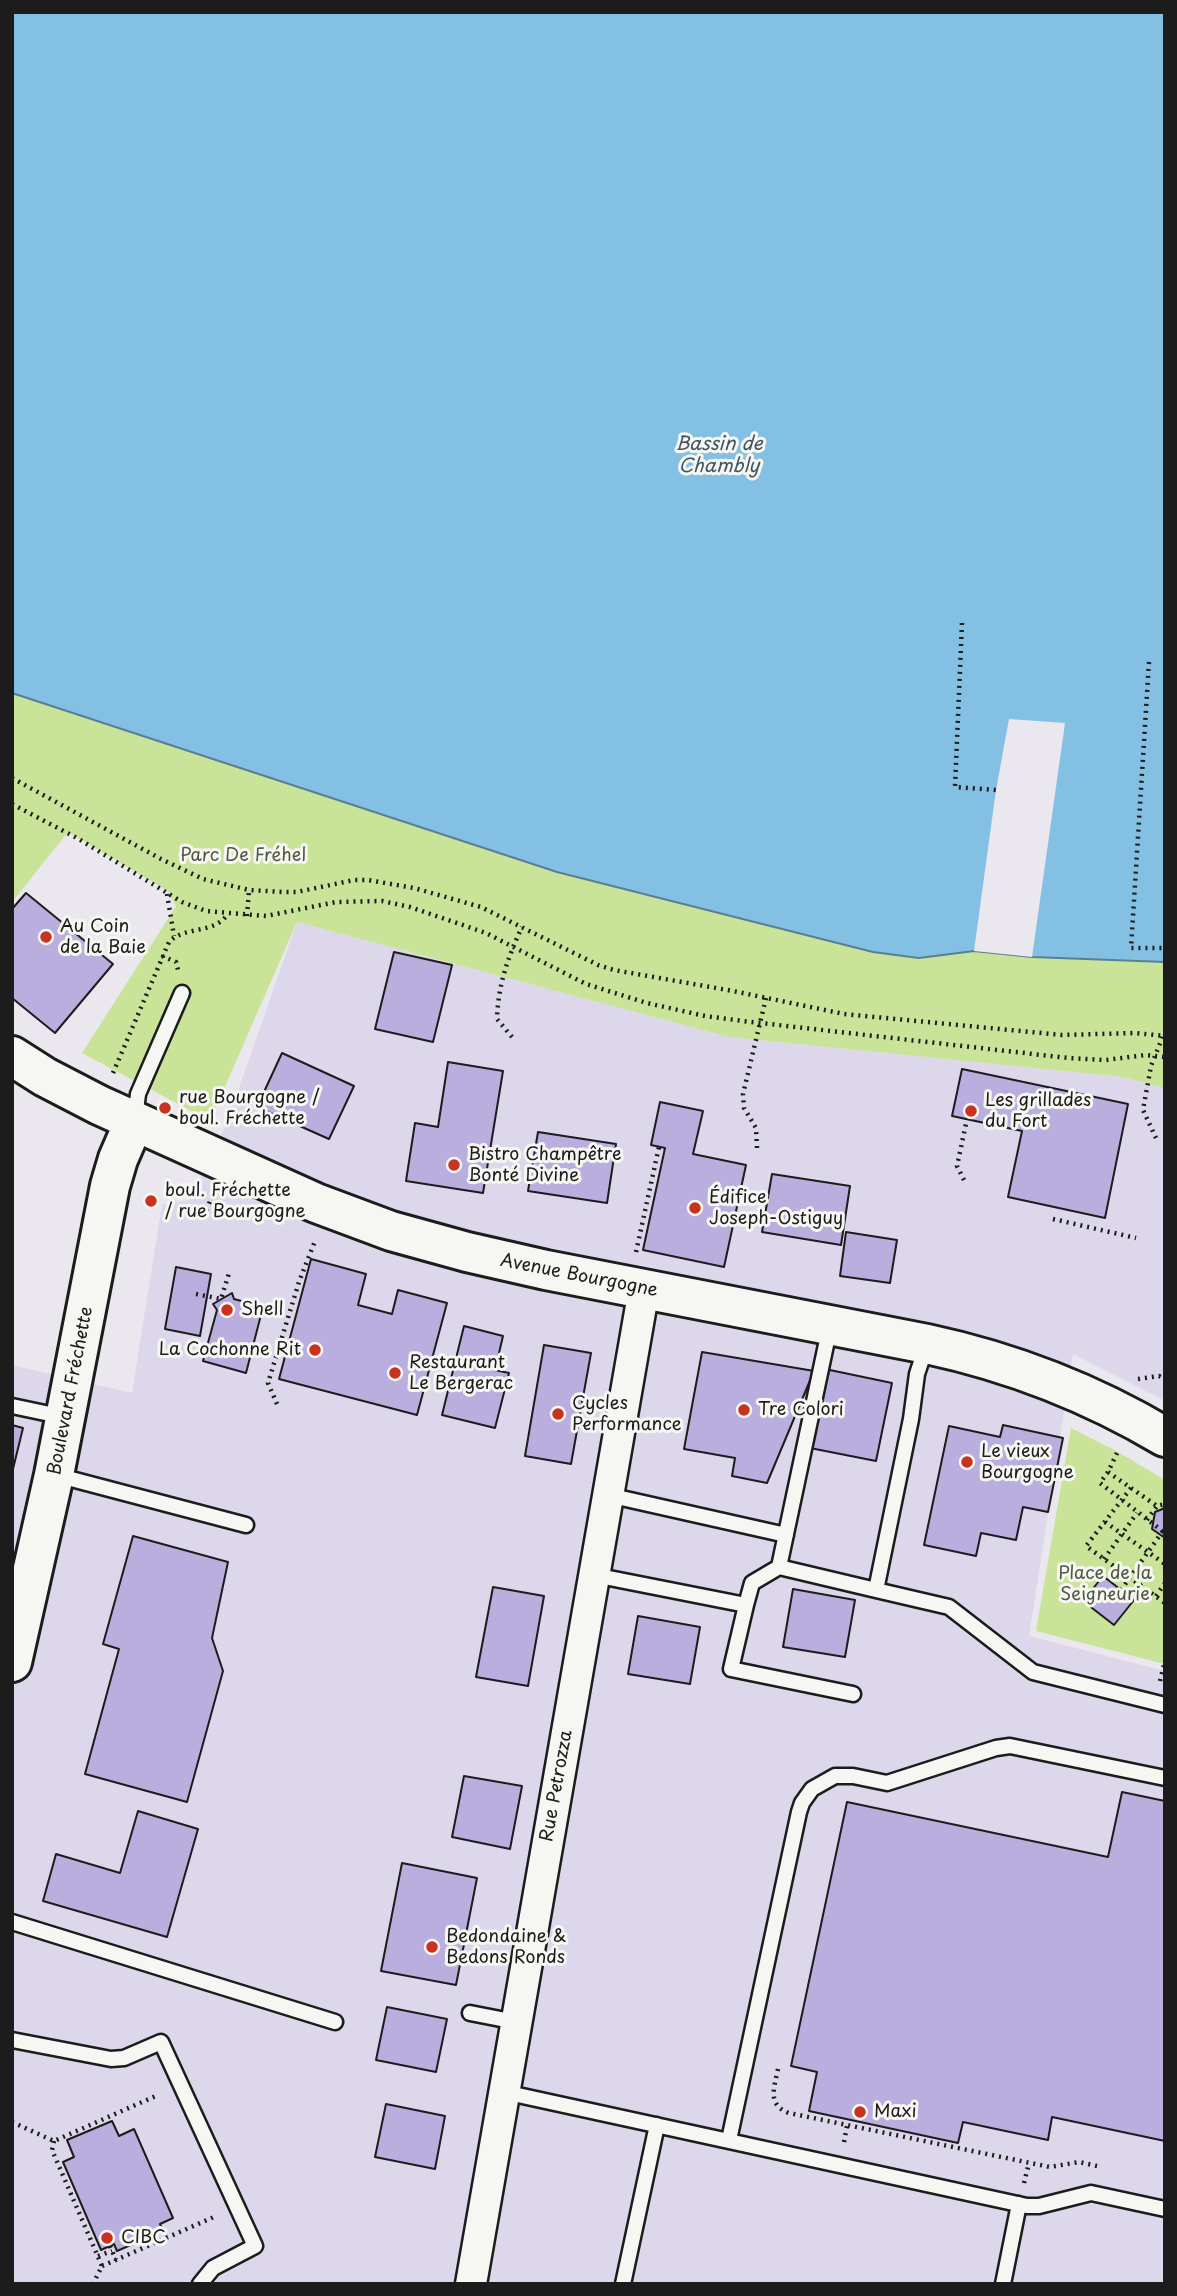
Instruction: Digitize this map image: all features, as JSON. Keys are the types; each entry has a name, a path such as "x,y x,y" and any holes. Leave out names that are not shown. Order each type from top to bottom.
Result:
{"street":[{"name":"Avenue Bourgogne","path":"12,1056 45,1077 134,1122 316,1203 391,1231 496,1259 639,1275 830,1324 978,1356 1051,1381 1120,1411 1165,1437"},
{"name":"Boulevard Fréchette","path":"12,1662 54,1475 110,1186 134,1122"},
{"name":"Rue Petrozza","path":"471,2284 608,1495 639,1275"}],"lane":[{"path":"134,1122 138,1094 182,993"},
{"path":"779,1567 830,1324"},
{"path":"876,1590 911,1419 916,1374 927,1344"},
{"path":"12,1406 65,1418"},
{"path":"54,1475 246,1525"},
{"path":"608,1495 786,1535"},
{"path":"853,1694 731,1669 752,1583 779,1567 949,1607 1033,1672 1165,1705"},
{"path":"594,1575 746,1605"},
{"path":"729,2140 799,1812 812,1789 835,1776 853,1776 887,1783 996,1748 1010,1746 1165,1778"},
{"path":"12,1922 335,2022"},
{"path":"470,2013 516,2022"},
{"path":"12,2040 111,2059 124,2058 161,2042 255,2246 213,2268 200,2284"},
{"path":"504,2092 1019,2204 1039,2206 1091,2193 1165,2209"},
{"path":"623,2284 657,2124"},
{"path":"1003,2284 1019,2204"}],"path":[{"path":"962,624 955,787 996,790"},
{"path":"1149,662 1131,948 1165,948"},
{"path":"12,778 203,879 249,890 297,892 354,880 390,883 481,907 598,965 614,970 844,1014 1029,1033 1135,1033 1164,1036 1154,1055 1143,1110 1156,1138"},
{"path":"12,804 77,838 167,894 206,911 247,916 286,914 335,902 382,901 471,927 586,984 618,996 705,1016 1068,1058 1098,1060 1154,1055 1165,1057"},
{"path":"247,916 249,890"},
{"path":"167,894 174,936"},
{"path":"512,1037 497,1018 498,996 513,946 522,927"},
{"path":"162,956 176,962"},
{"path":"757,1148 756,1128 744,1108 743,1094 766,998"},
{"path":"964,1180 957,1166 967,1119"},
{"path":"639,1275 659,1147"},
{"path":"1053,1219 1136,1238"},
{"path":"277,1404 268,1382 299,1282 318,1233"},
{"path":"196,1294 222,1298 230,1270"},
{"path":"1159,1376 1165,1379"},
{"path":"1120,1448 1100,1483 1164,1531 1121,1590"},
{"path":"1108,1472 1157,1506"},
{"path":"1131,1488 1086,1546 1165,1603"},
{"path":"1147,1520 1157,1506 1165,1504"},
{"path":"1104,1559 1137,1513"},
{"path":"1105,1522 1165,1564"},
{"path":"1156,1596 1165,1584"},
{"path":"778,2069 774,2102 779,2109 789,2113 856,2124 1050,2167 1079,2162 1103,2168"},
{"path":"12,2122 54,2141 138,2104"},
{"path":"54,2141 52,2150 103,2266"},
{"path":"93,2284 103,2266 197,2224"},
{"path":"98,2256 111,2248 116,2260"}],"shaded area":[{"path":"297,922 729,1037 1123,1077 1165,1088 1165,1401 1073,1354 1029,1636 1165,1671 1165,2284 12,2284 12,1365 132,1393 162,1204 190,1200 226,1125"}],"green space":[{"name":"Parc De Fréhel","path":"12,693 557,872 873,952 919,958 974,951 1165,958 1165,1088 1123,1077 729,1037 297,922 210,1121 82,1053 176,906 168,891 68,832 12,902"},
{"name":"Place de la Seigneurie","path":"1071,1428 1165,1480 1165,1664 1036,1631"}],"water":[{"name":"Bassin de Chambly","path":"12,12 1165,12 1165,962 1032,957 974,951 919,958 873,952 557,872 12,693"}],"pier":[{"path":"1009,719 1065,723 1032,957 974,951 996,790"}],"building":[{"name":"Au Coin de la Baie","path":"26,893 113,964 55,1033 12,998 12,909"},
{"path":"394,952 452,965 433,1042 375,1029"},
{"path":"282,1053 354,1086 329,1139 257,1107"},
{"path":"448,1062 503,1071 483,1193 406,1181 415,1123 438,1127"},
{"path":"962,1069 1128,1104 1105,1218 1008,1197 1022,1131 952,1116"},
{"name":"Édifice Joseph-Ostiguy","path":"660,1102 703,1111 693,1154 746,1165 724,1267 643,1250 665,1148 651,1145"},
{"path":"538,1132 616,1144 607,1203 528,1191"},
{"path":"772,1174 850,1186 841,1245 762,1232"},
{"path":"846,1232 897,1240 890,1283 840,1276"},
{"path":"311,1259 366,1274 358,1305 392,1314 398,1290 447,1303 417,1415 279,1379"},
{"path":"176,1267 211,1274 200,1336 165,1329"},
{"path":"232,1293 234,1299 263,1307 246,1373 203,1361 217,1310 213,1304"},
{"path":"464,1326 503,1336 495,1370 509,1373 495,1428 442,1415"},
{"path":"544,1345 591,1353 571,1464 525,1456"},
{"name":"Tre Colori","path":"702,1352 814,1371 767,1483 732,1476 735,1458 684,1449"},
{"path":"825,1369 892,1383 876,1461 810,1448"},
{"path":"12,1425 23,1428 12,1473"},
{"path":"1003,1425 1063,1438 1048,1512 1023,1507 1016,1540 981,1533 976,1556 924,1545 949,1426 1000,1437"},
{"path":"1165,1508 1165,1538 1152,1529 1155,1512"},
{"path":"133,1536 228,1562 212,1638 223,1671 187,1802 85,1774 119,1649 103,1644"},
{"path":"1103,1576 1134,1600 1114,1625 1083,1601"},
{"path":"493,1587 544,1596 528,1686 476,1677"},
{"path":"793,1589 855,1600 845,1657 783,1647"},
{"path":"638,1616 700,1627 690,1684 628,1674"},
{"path":"464,1776 522,1786 510,1849 452,1837"},
{"path":"1122,1792 1165,1801 1165,2141 1052,2117 1048,2140 963,2122 958,2143 809,2111 817,2072 791,2066 847,1802 1108,1857"},
{"path":"138,1811 198,1829 167,1937 43,1901 56,1854 120,1873"},
{"path":"402,1863 477,1878 456,1985 381,1971"},
{"path":"387,2007 447,2019 436,2072 376,2060"},
{"path":"386,2104 445,2116 435,2169 375,2157"},
{"path":"112,2121 119,2136 134,2129 173,2218 160,2224 163,2231 117,2251 114,2244 101,2250 63,2162 74,2157 67,2140"}],"place":[{"name":"Au Coin de la Baie","path":"46,937"},
{"name":"rue Bourgogne / boul. Fréchette","path":"165,1108"},
{"name":"Les grillades du Fort","path":"971,1111"},
{"name":"Bistro Champêtre Bonté Divine","path":"454,1165"},
{"name":"boul. Fréchette / rue Bourgogne","path":"151,1201"},
{"name":"Édifice Joseph-Ostiguy","path":"695,1208"},
{"name":"Shell","path":"227,1310"},
{"name":"La Cochonne Rit","path":"315,1350"},
{"name":"Restaurant Le Bergerac","path":"395,1373"},
{"name":"Tre Colori","path":"744,1410"},
{"name":"Cycles Performance","path":"558,1414"},
{"name":"Le vieux Bourgogne","path":"967,1462"},
{"name":"Bedondaine & Bedons Ronds","path":"432,1947"},
{"name":"Maxi","path":"860,2112"},
{"name":"CIBC","path":"107,2238"}]}
